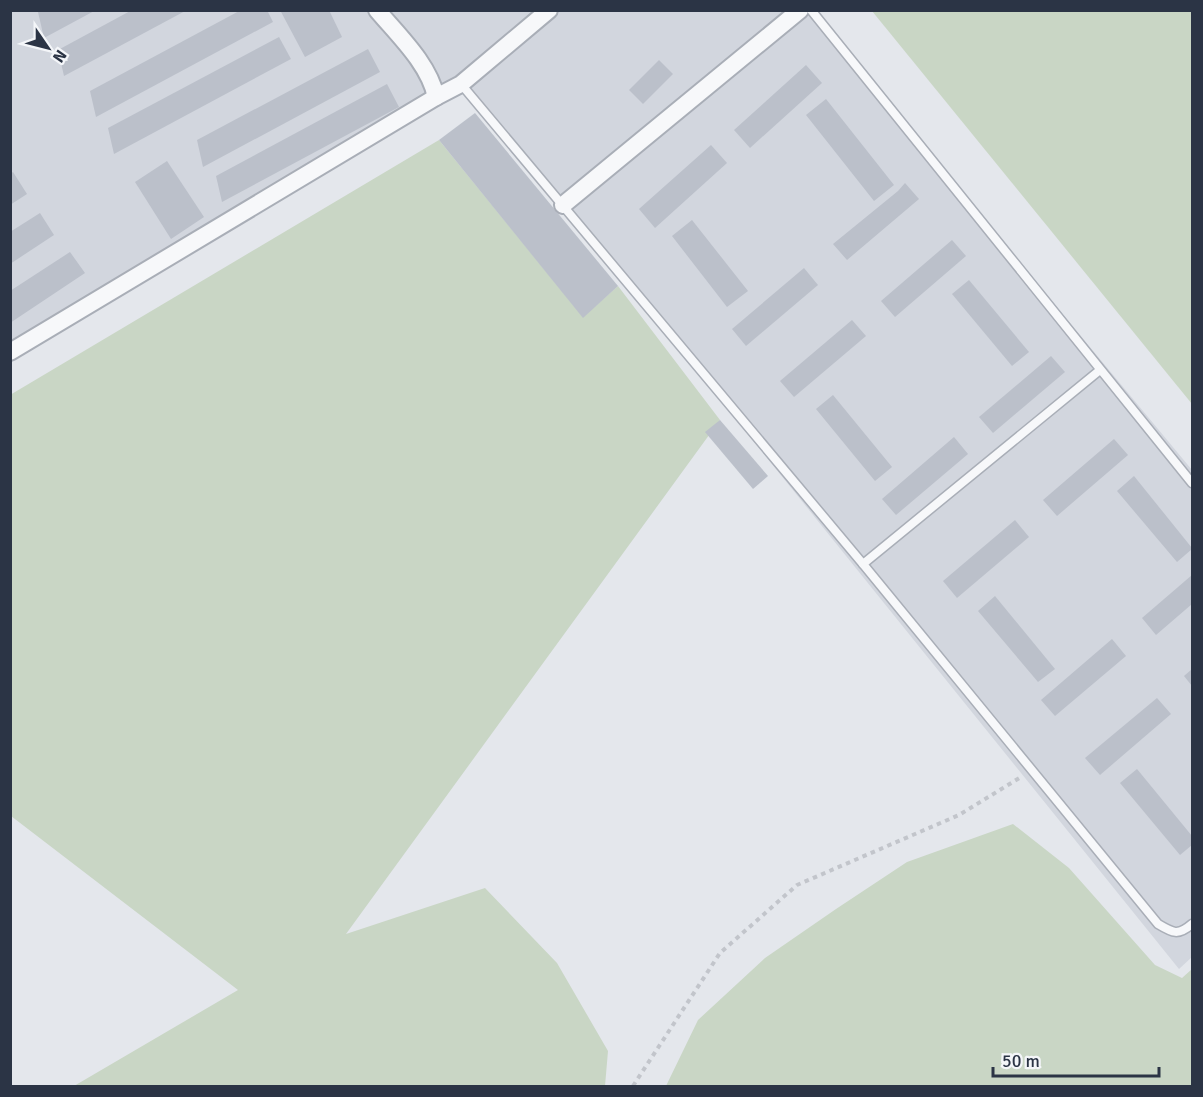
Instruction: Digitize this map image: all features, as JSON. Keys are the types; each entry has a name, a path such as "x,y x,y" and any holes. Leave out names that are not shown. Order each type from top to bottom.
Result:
{"street":[{"path":"377,10 422,64 430,78 436,97"},
{"path":"10,352 461,84 549,10"},
{"path":"563,205 800,10"}],"lane":[{"path":"811,10 1192,483"},
{"path":"461,84 863,564 1158,924 1171,932 1183,932 1192,924"},
{"path":"863,564 1100,370"}],"path":[{"path":"633,1086 720,953 797,885 959,815 1032,770"}],"shaded area":[{"path":"11,11 811,11 1192,470 1192,957 1179,969 464,82 11,352"}],"green space":[{"path":"872,11 1192,11 1192,404"},
{"path":"439,140 583,317 618,286 720,420 346,934 485,888 557,963 608,1051 605,1086 74,1086 238,990 11,816 10,395"},
{"path":"1013,824 1069,868 1155,965 1182,978 1192,969 1192,1086 666,1086 698,1020 765,958 907,862"}],"building":[{"path":"41,10 96,10 44,38 38,12"},
{"path":"132,10 187,10 64,76 58,50"},
{"path":"241,10 267,10 273,22 96,117 90,91"},
{"path":"280,10 329,10 342,37 305,57"},
{"path":"279,37 291,59 114,154 108,128"},
{"path":"368,49 380,72 203,167 197,140"},
{"path":"659,60 673,74 643,104 629,90"},
{"path":"806,65 822,83 750,148 734,130"},
{"path":"387,84 399,107 222,202 216,176"},
{"path":"826,99 894,185 874,201 806,115"},
{"path":"475,113 618,286 583,318 439,140"},
{"path":"711,145 727,163 655,228 639,209"},
{"path":"167,161 204,217 171,239 135,182"},
{"path":"13,172 27,194 10,205 10,174"},
{"path":"905,183 919,199 847,260 833,244"},
{"path":"40,213 54,235 10,264 10,232"},
{"path":"692,220 748,291 727,307 672,236"},
{"path":"952,240 966,256 895,317 881,301"},
{"path":"70,252 85,273 10,323 10,291"},
{"path":"804,268 818,285 746,346 732,329"},
{"path":"969,280 1029,352 1012,366 952,294"},
{"path":"852,320 866,336 794,397 780,381"},
{"path":"1051,356 1065,372 993,433 979,417"},
{"path":"833,395 892,467 875,481 816,409"},
{"path":"720,420 768,476 753,489 705,432"},
{"path":"954,437 968,454 896,515 882,499"},
{"path":"1114,439 1128,455 1057,516 1043,500"},
{"path":"1134,476 1192,548 1177,562 1117,491"},
{"path":"1015,520 1029,537 957,598 943,581"},
{"path":"1192,575 1192,604 1156,635 1142,618"},
{"path":"995,596 1055,669 1038,682 978,611"},
{"path":"1112,639 1126,656 1055,716 1041,700"},
{"path":"1192,669 1192,686 1184,676"},
{"path":"1157,698 1171,714 1100,775 1085,758"},
{"path":"1137,769 1192,836 1192,845 1180,855 1120,783"}]}
